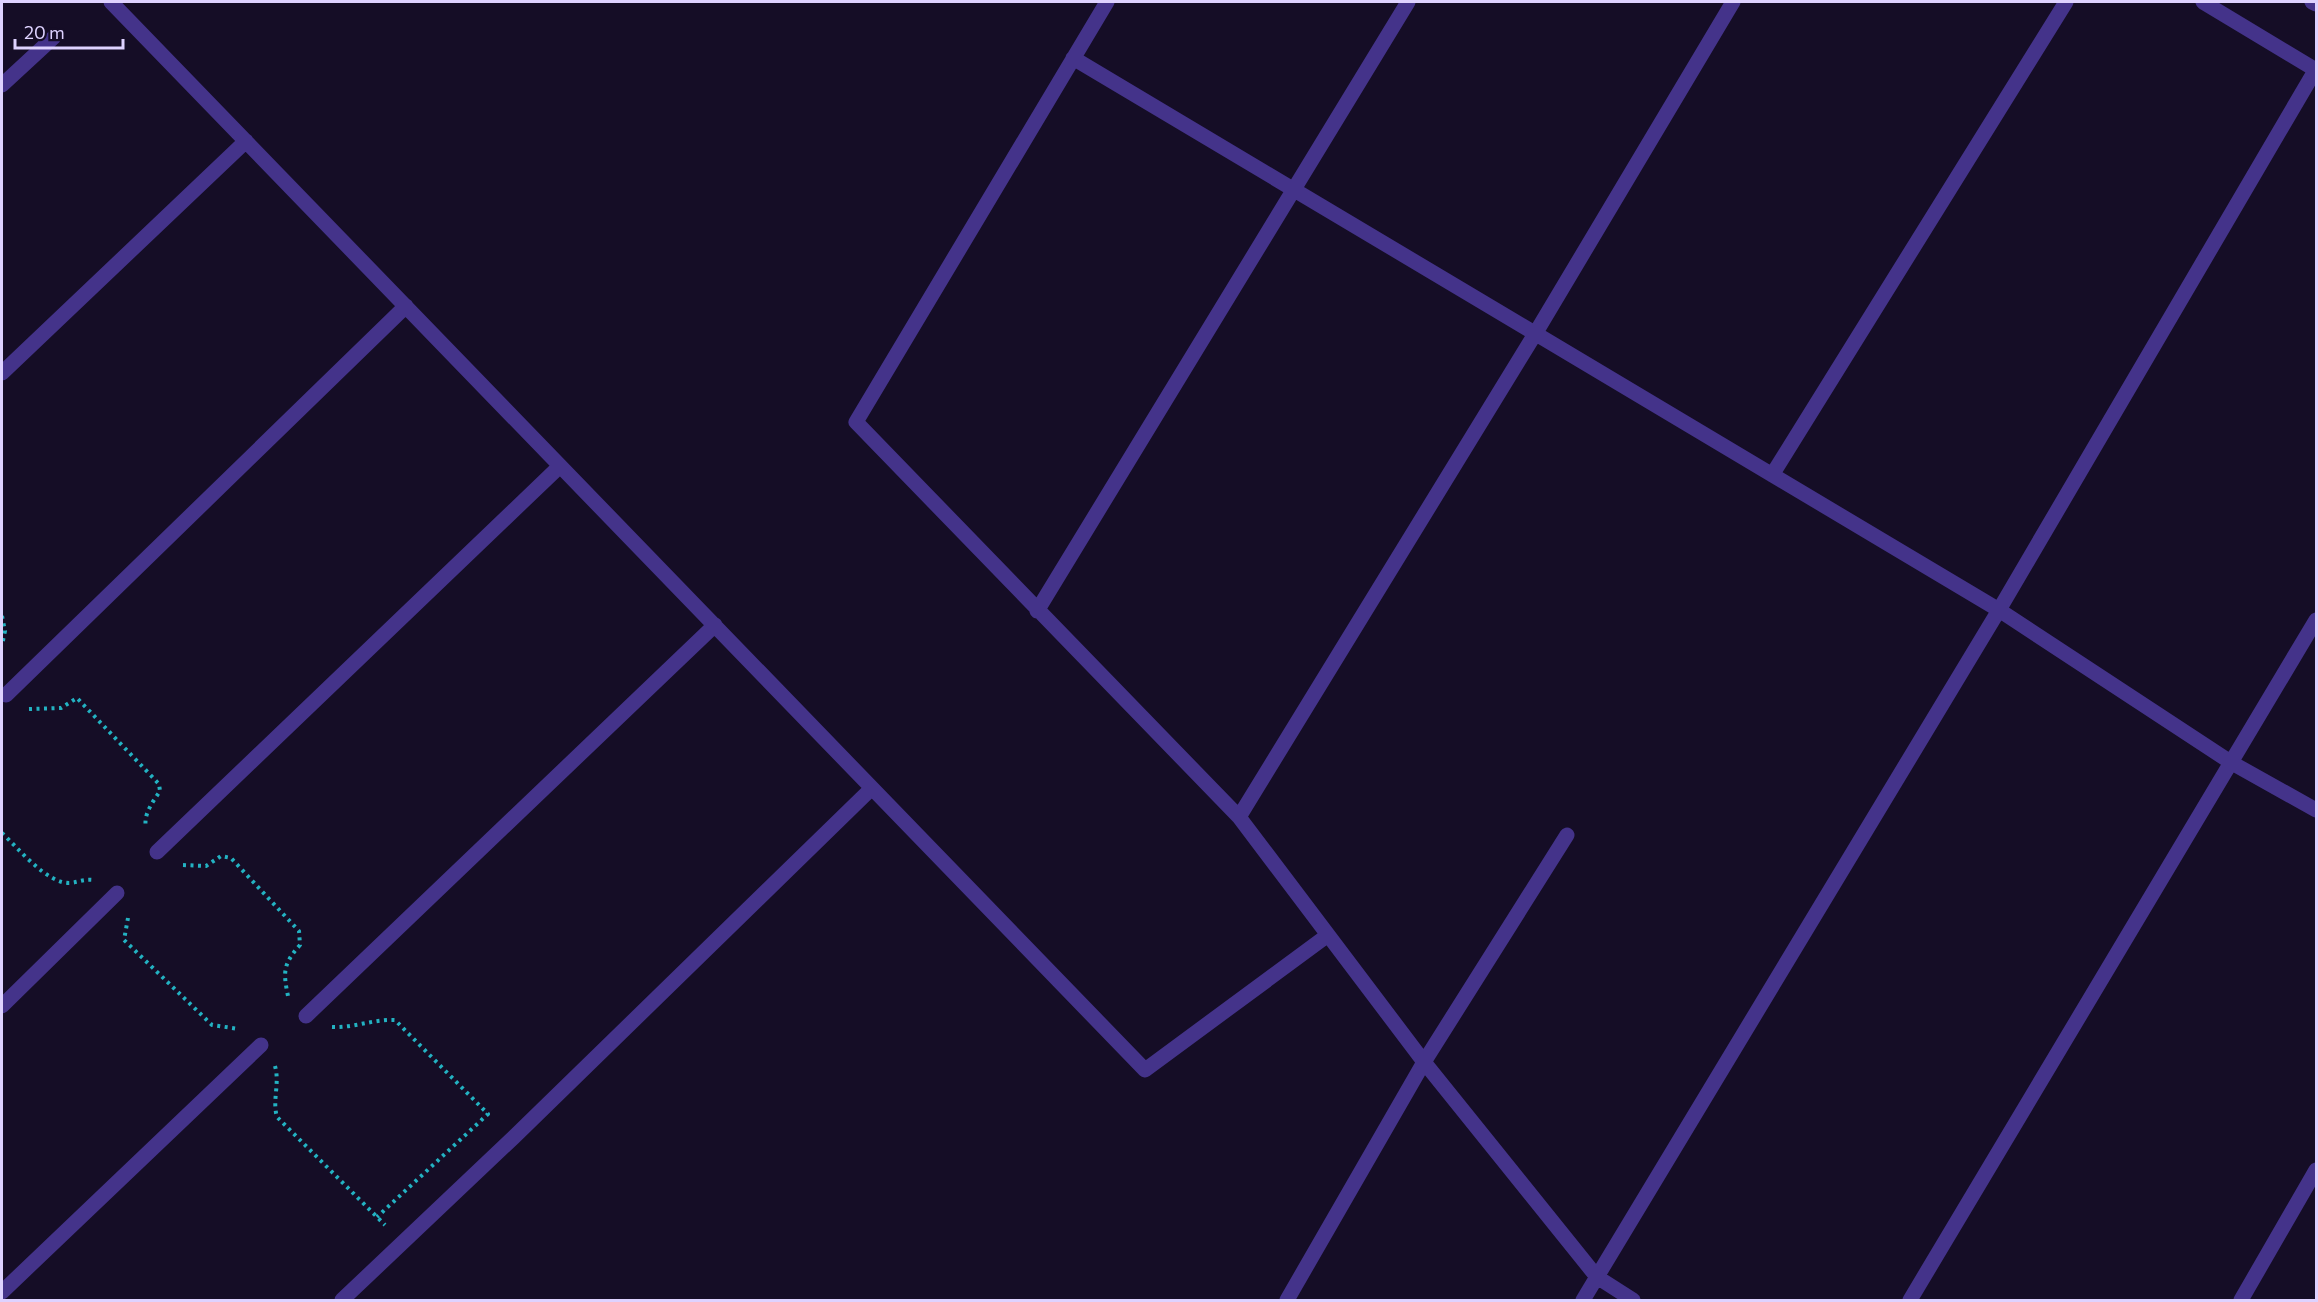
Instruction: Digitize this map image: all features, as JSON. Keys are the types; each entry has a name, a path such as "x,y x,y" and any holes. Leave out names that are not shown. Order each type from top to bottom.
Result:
{"street":[{"path":"111,2 1145,1070 1328,935"},
{"path":"1107,2 856,422 1239,817 1424,1062 1597,1277 1633,1300"},
{"path":"1037,611 1408,2"},
{"path":"1239,817 1535,334 1733,2"},
{"path":"1772,475 2066,2"},
{"path":"1583,1300 1999,610 2316,70 2203,2"},
{"path":"2312,2 2316,4"},
{"path":"2,86 54,37"},
{"path":"1073,58 1999,610 2232,763 2316,810"},
{"path":"2,373 246,141"},
{"path":"6,695 406,306"},
{"path":"158,852 560,466"},
{"path":"1910,1300 2316,620"},
{"path":"306,1016 715,625"},
{"path":"342,1300 514,1137 872,788"},
{"path":"1287,1300 1424,1062 1567,835"},
{"path":"2,1006 117,893"},
{"path":"2,1292 261,1046"},
{"path":"2241,1300 2316,1170"}],"path":[{"path":"2,616 5,631 2,645"},
{"path":"2,833 51,879 69,883 82,879 99,881 117,893 126,907 129,920 124,940 212,1025 238,1028 261,1046 272,1059 278,1077 274,1106 277,1117 378,1217 488,1114 395,1020 377,1019 354,1028 324,1027 306,1016 288,997 283,974 289,958 300,945 300,931 231,858 221,856 206,866 189,867 171,861 158,852 149,840 145,822 160,791 159,784 77,698 61,708 28,709 6,695"}]}
